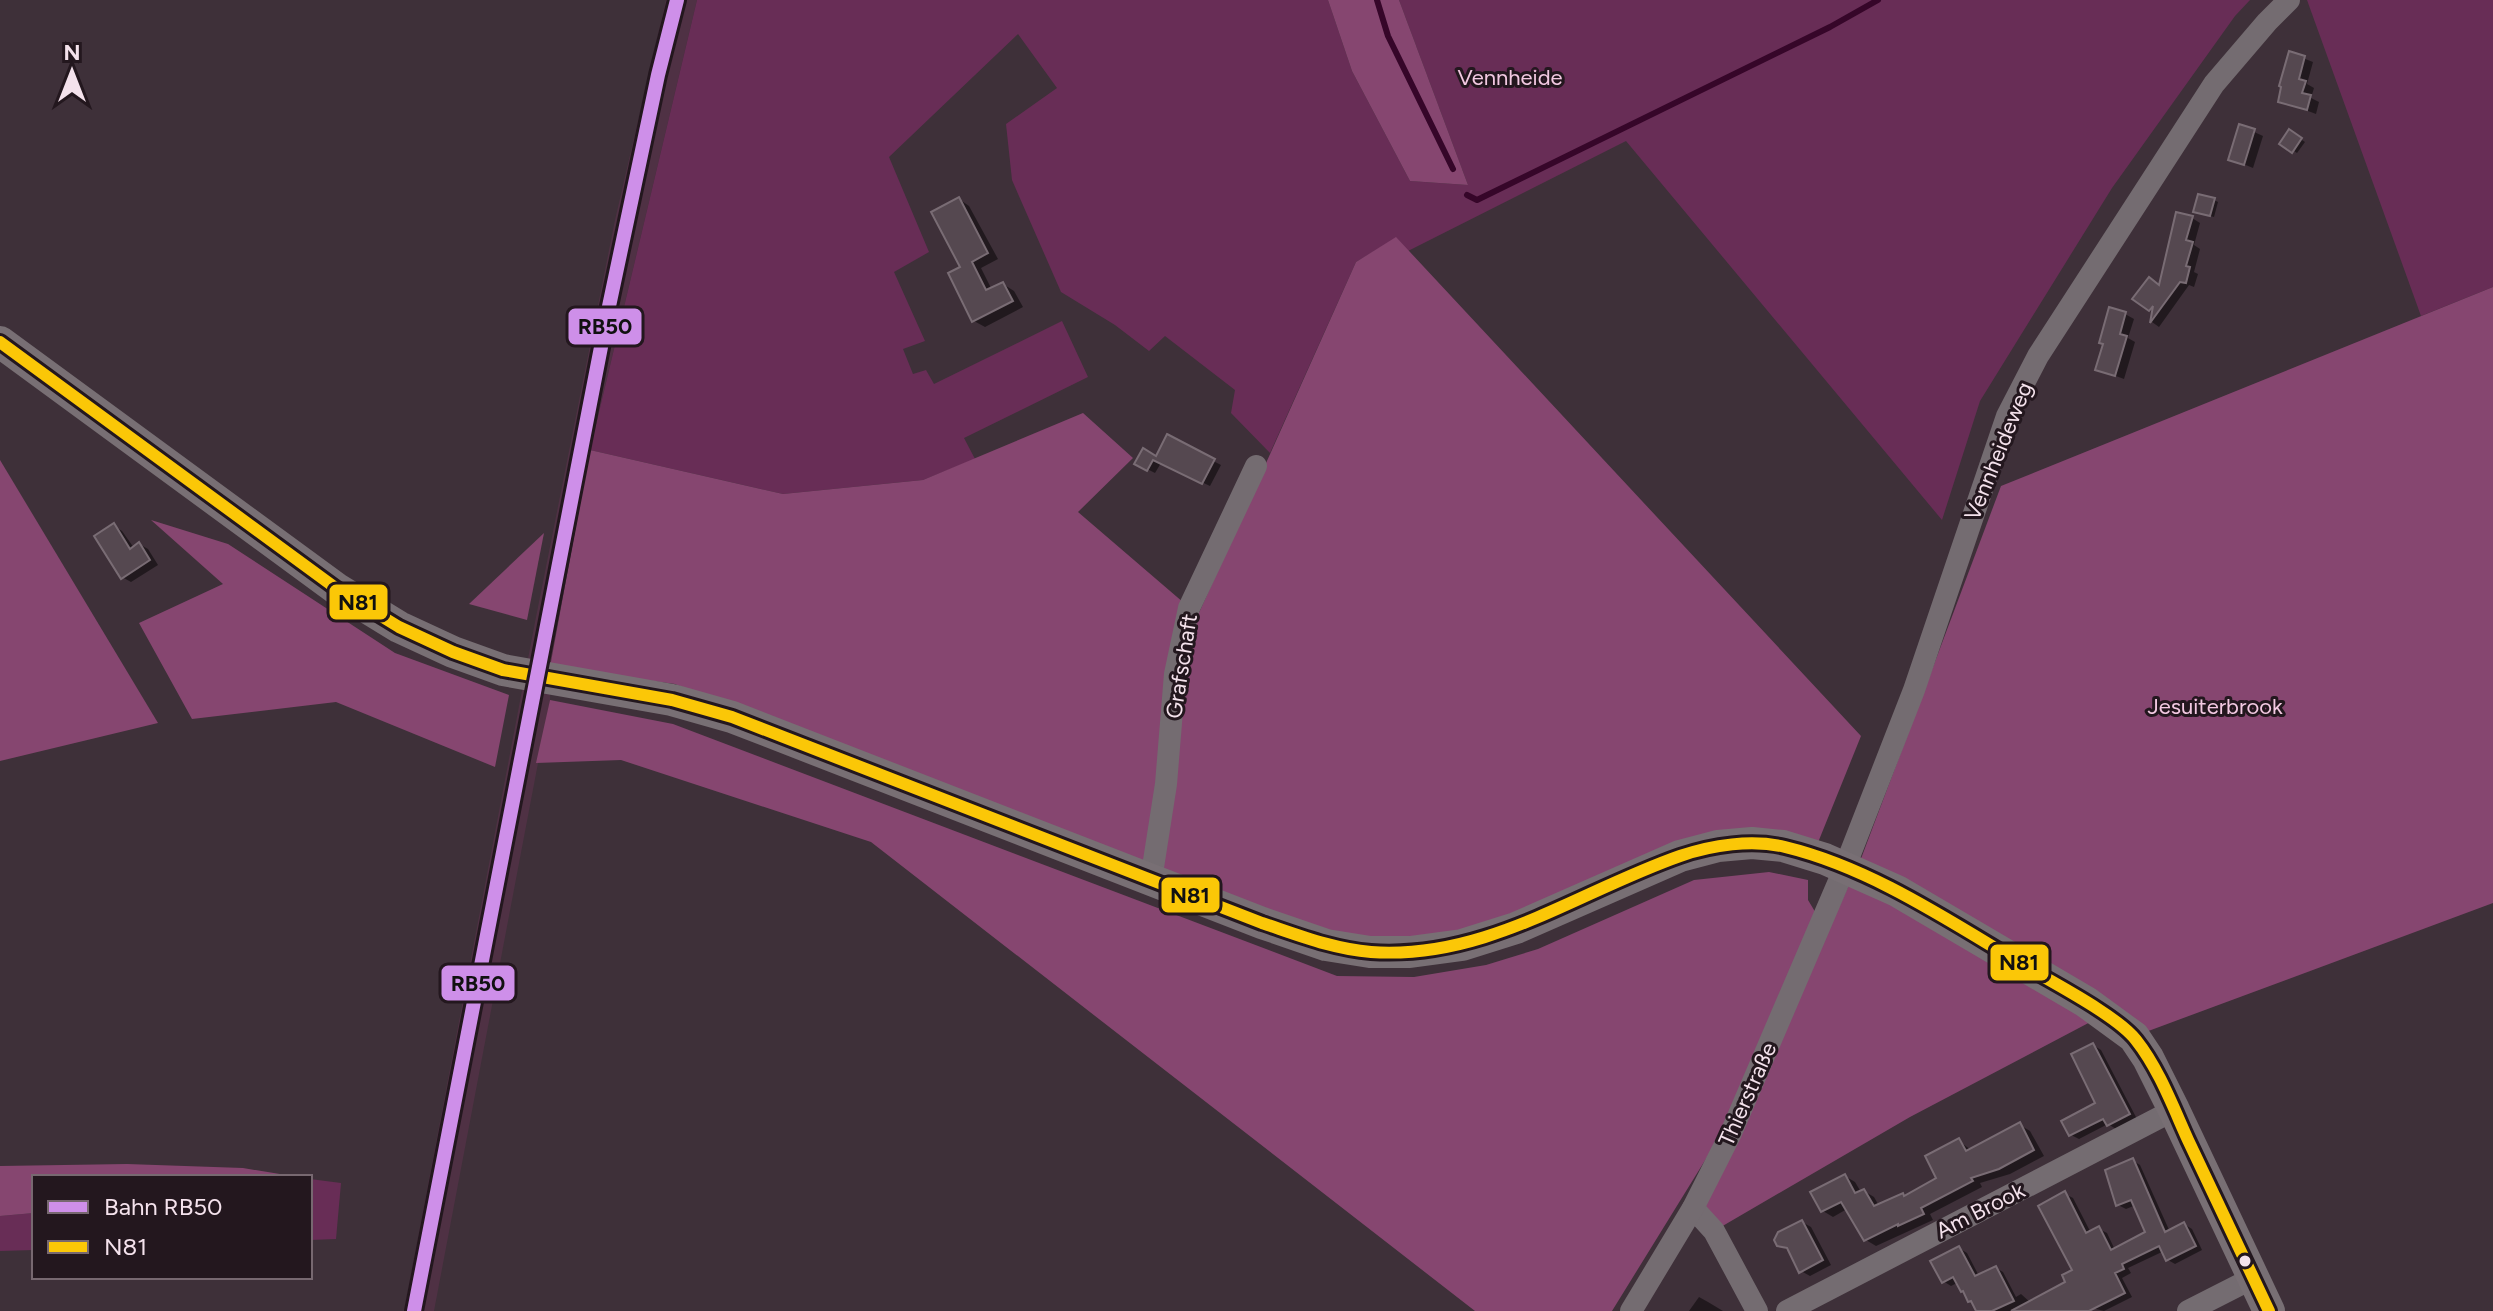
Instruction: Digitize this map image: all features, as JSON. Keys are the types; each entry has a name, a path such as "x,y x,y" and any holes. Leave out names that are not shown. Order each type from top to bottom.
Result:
{"street":[{"name":"Vennheideweg","path":"1845,867 1914,690 2007,416 2038,356 2214,84 2289,0"},
{"path":"0,342 337,589 399,627 453,652 503,670 672,700 732,717 1326,945 1370,952 1410,952 1462,945 1516,928 1648,869 1718,846 1752,843 1783,846 1845,867 1897,891 2105,1014 2134,1037 2174,1110 2269,1311"},
{"name":"Grafschaft","path":"1151,880 1166,784 1175,674 1189,608 1256,466"},
{"name":"Thierstraße","path":"1631,1311 1693,1208 1731,1133 1845,867"},
{"name":"Am Brook","path":"1787,1311 2174,1110"},
{"path":"1693,1208 1714,1231 1757,1311"},
{"path":"2188,1311 2253,1278"}],"shaded area":[{"path":"666,0 697,0 590,450 550,667 550,700 434,1311 404,1311 615,220"}],"green space":[{"name":"Vennheide","path":"697,0 1328,0 1352,71 1410,181 1468,185 1399,0 2250,0 2235,16 2112,188 1980,401 1942,520 1626,141 1408,251 1396,238 1356,262 1270,453 1231,413 1235,390 1165,336 1149,351 1115,325 1061,292 1012,180 1006,124 1057,88 1018,34 889,157 929,252 894,272 925,341 903,349 913,374 926,370 934,384 1062,321 1088,377 964,438 975,459 923,480 783,494 590,450"},
{"path":"1328,0 1399,0 1468,185 1410,181 1352,71"},
{"path":"2307,0 2493,0 2493,287 2421,316"},
{"path":"1396,237 1861,736 1817,845 1759,831 1462,937 1332,937 675,684 550,667 590,450 783,494 923,480 1083,413 1133,458 1078,512 1198,615 1356,262"},
{"name":"Jesuiterbrook","path":"2493,287 2493,903 2143,1033 2115,1009 1910,1117 1714,1231 1700,1214 1862,856 2001,486"},
{"path":"0,460 158,723 0,761"},
{"path":"151,520 228,544 395,653 509,695 495,767 336,702 192,719 139,623 223,584"},
{"path":"544,533 527,620 469,604"},
{"path":"550,700 673,724 1337,976 1414,977 1486,965 1538,949 1694,880 1769,872 1808,880 1808,900 1817,915 1725,1128 1612,1311 1475,1311 871,842 621,760 536,763"},
{"path":"127,1164 243,1168 286,1175 32,1175 32,1213 0,1216 0,1166"},
{"path":"312,1179 341,1183 336,1239 312,1240"},
{"path":"32,1213 32,1250 0,1251 0,1216"}],"building":[{"path":"2289,51 2305,56 2299,79 2306,81 2302,93 2311,95 2307,110 2278,102"},
{"path":"2239,124 2255,129 2244,165 2228,160"},
{"path":"2289,129 2302,138 2292,153 2279,144"},
{"path":"2198,194 2215,198 2210,216 2193,212"},
{"path":"959,197 988,253 972,262 986,290 1003,282 1013,301 972,322 948,273 960,267 931,212"},
{"path":"2176,212 2193,216 2186,240 2193,242 2186,266 2190,267 2186,283 2180,282 2150,323 2153,306 2149,311 2132,299 2149,277 2159,285"},
{"path":"2109,307 2126,312 2120,334 2127,336 2115,376 2095,370"},
{"path":"1167,434 1215,459 1202,484 1153,460 1147,471 1134,464 1143,448 1156,456"},
{"path":"114,523 130,549 139,542 150,560 121,579 94,536"},
{"path":"2093,1043 2130,1114 2107,1126 2103,1119 2069,1136 2061,1121 2095,1103 2071,1054"},
{"path":"2020,1122 2034,1150 1999,1169 1971,1178 1973,1181 1921,1208 1924,1214 1864,1241 1841,1202 1821,1212 1810,1192 1845,1174 1855,1193 1864,1189 1874,1206 1903,1193 1904,1196 1936,1178 1925,1156 1959,1138 1966,1151"},
{"path":"2133,1158 2165,1232 2184,1222 2196,1246 2166,1261 2159,1246 2122,1264 2124,1269 2115,1273 2125,1293 2089,1311 2011,1311 2065,1282 2062,1275 2072,1270 2038,1206 2065,1191 2086,1233 2099,1226 2111,1250 2145,1232 2131,1200 2116,1206 2105,1170"},
{"path":"1802,1220 1823,1260 1799,1273 1787,1248 1777,1246 1774,1240 1778,1232"},
{"path":"1959,1246 1975,1276 1996,1266 2014,1301 1992,1311 1976,1311 1953,1277 1942,1283 1930,1261"}],"waterway":[{"path":"1377,0 1388,36 1453,169"},
{"path":"1467,195 1477,200 1830,27 1878,0"}],"rail line":[{"name":"RB50","path":"414,1311 608,311 677,0"}],"transit line":[{"name":"N81","path":"0,342 337,589 399,627 453,652 503,670 672,700 732,717 1262,923 1316,941 1371,952 1413,952 1453,945 1492,935 1680,856 1732,844 1759,843 1785,847 1852,870 1947,919 2090,1004 2128,1031 2159,1076 2269,1311"}]}
